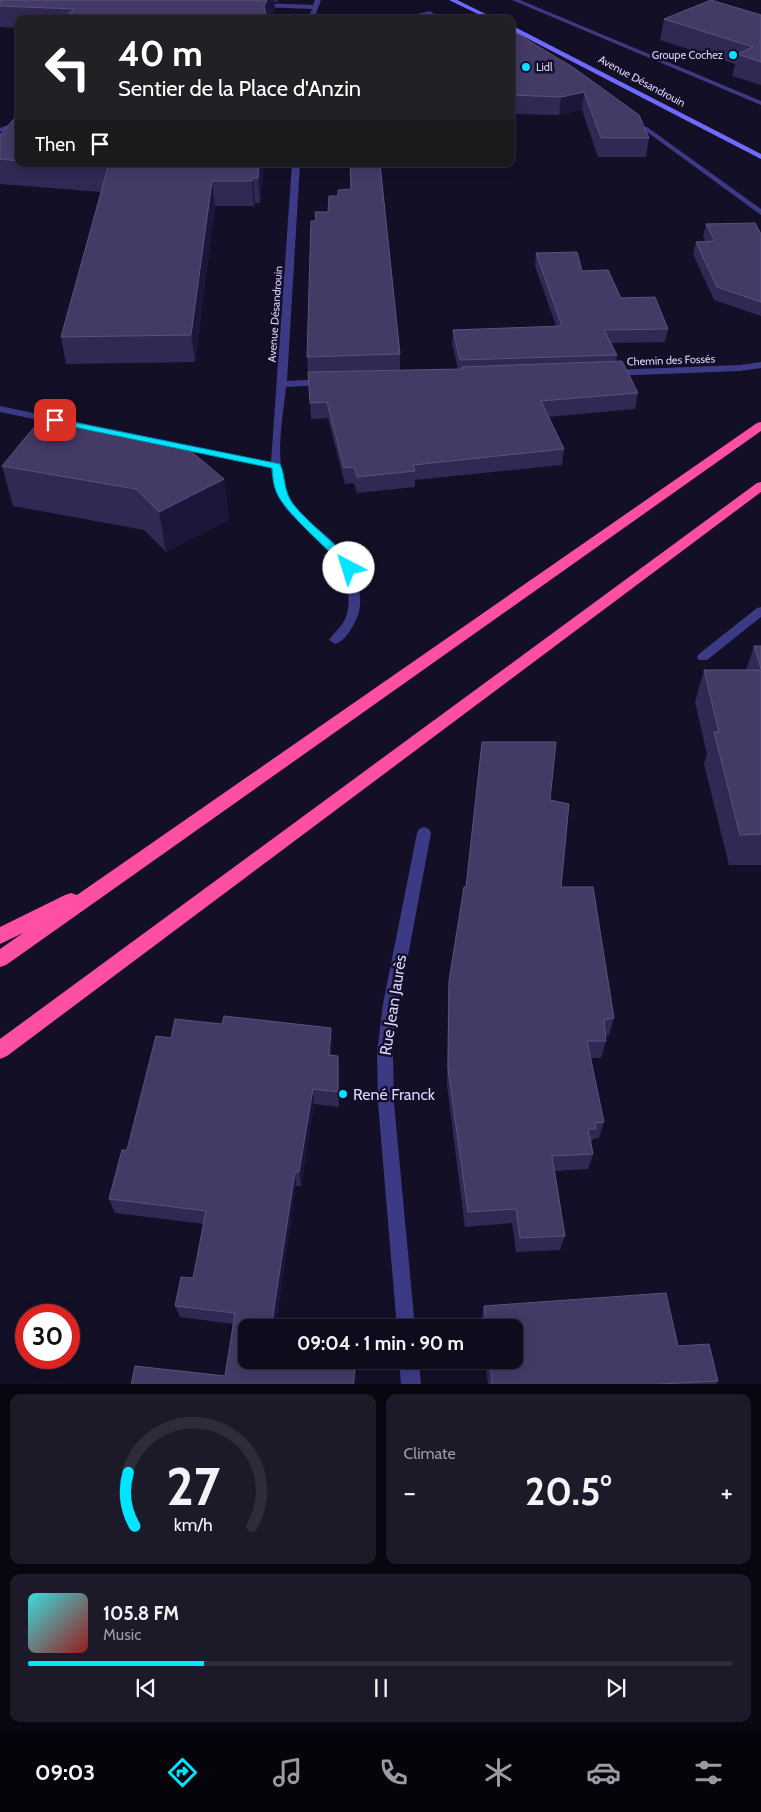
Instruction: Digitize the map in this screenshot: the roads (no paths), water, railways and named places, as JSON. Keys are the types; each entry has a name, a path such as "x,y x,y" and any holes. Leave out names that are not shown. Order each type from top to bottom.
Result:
{"highway":[{"path":"0,959 761,426"},
{"path":"0,1050 761,486"},
{"path":"0,936 124,873"}],"main road":[{"path":"452,0 484,15"},
{"name":"Avenue Désandrouin","path":"515,29 761,157"}],"street":[{"path":"312,15 318,0"},
{"path":"515,0 761,103"},
{"path":"255,5 314,8"},
{"path":"420,15 430,13 433,15"},
{"path":"0,130 15,124"},
{"path":"645,128 761,212"},
{"name":"Avenue Désandrouin","path":"296,167 282,384 275,449 276,466 281,491 289,506 344,559 352,575 356,605 346,629 335,640"},
{"name":"Chemin des Fossés","path":"601,373 761,366"},
{"path":"282,384 332,382"},
{"path":"0,409 276,466"},
{"path":"703,657 761,611"},
{"name":"Rue Jean Jaurès","path":"405,1319 386,1103 385,1053 391,1004 424,833"},
{"path":"410,1369 411,1384"}],"place":[{"name":"Groupe Cochez","path":"733,55"},
{"name":"Lidl","path":"526,67"},
{"name":"René Franck","path":"343,1094"}]}
